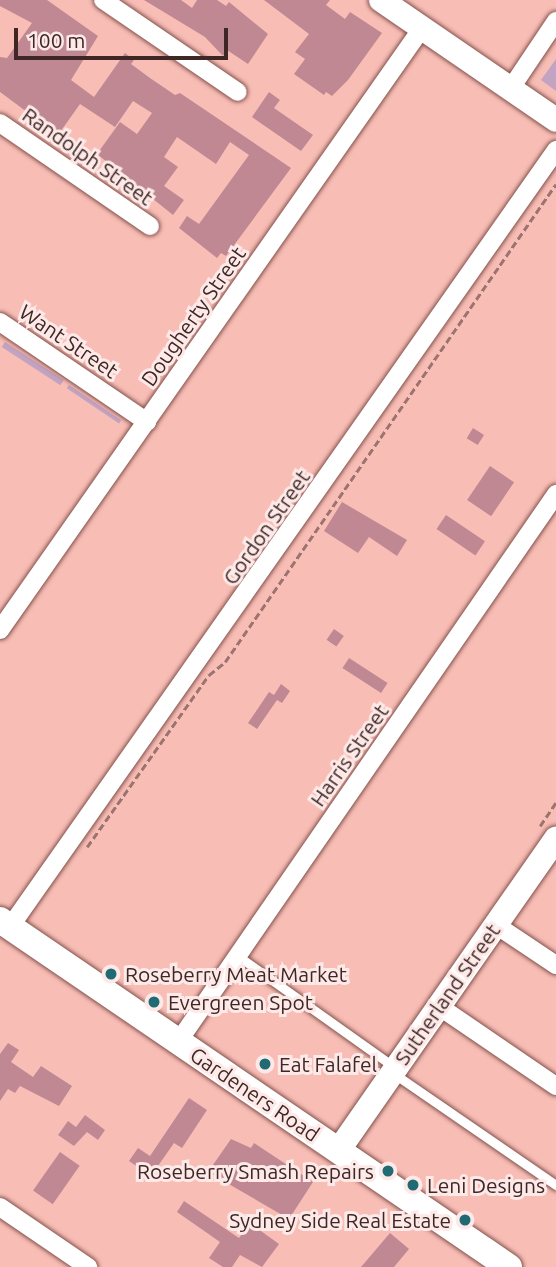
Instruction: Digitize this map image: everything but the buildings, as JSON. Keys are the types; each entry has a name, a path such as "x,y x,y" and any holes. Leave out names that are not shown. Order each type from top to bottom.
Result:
{"main road":[{"name":"Gardeners Road","path":"5,924 509,1267"}],"street":[{"path":"103,0 238,92"},
{"path":"381,0 556,120"},
{"path":"511,88 556,21"},
{"name":"Dougherty Street","path":"0,630 422,27"},
{"name":"Randolph Street","path":"0,123 150,226"},
{"name":"Gordon Street","path":"5,924 190,668 240,606 556,150"},
{"name":"Want Street","path":"0,322 147,422"},
{"name":"Harris Street","path":"178,1042 556,494"},
{"name":"Sutherland Street","path":"338,1151 556,838"},
{"path":"495,925 556,965"},
{"path":"440,1007 556,1086"},
{"path":"0,1207 88,1267"}],"lane":[{"path":"238,956 556,1185"}],"path":[{"name":"Gordon Street","path":"82,854 209,675 225,662 556,184"}],"shaded area":[{"path":"556,59 556,91 541,80"},
{"path":"5,342 64,380 60,385 2,347"},
{"path":"69,385 121,420 119,424 67,388"}],"place":[{"name":"Roseberry Meat Market","path":"111,974"},
{"name":"Evergreen Spot","path":"154,1002"},
{"name":"Eat Falafel","path":"265,1064"},
{"name":"Roseberry Smash Repairs","path":"388,1171"},
{"name":"Leni Designs","path":"413,1185"},
{"name":"Sydney Side Real Estate","path":"465,1220"}]}
